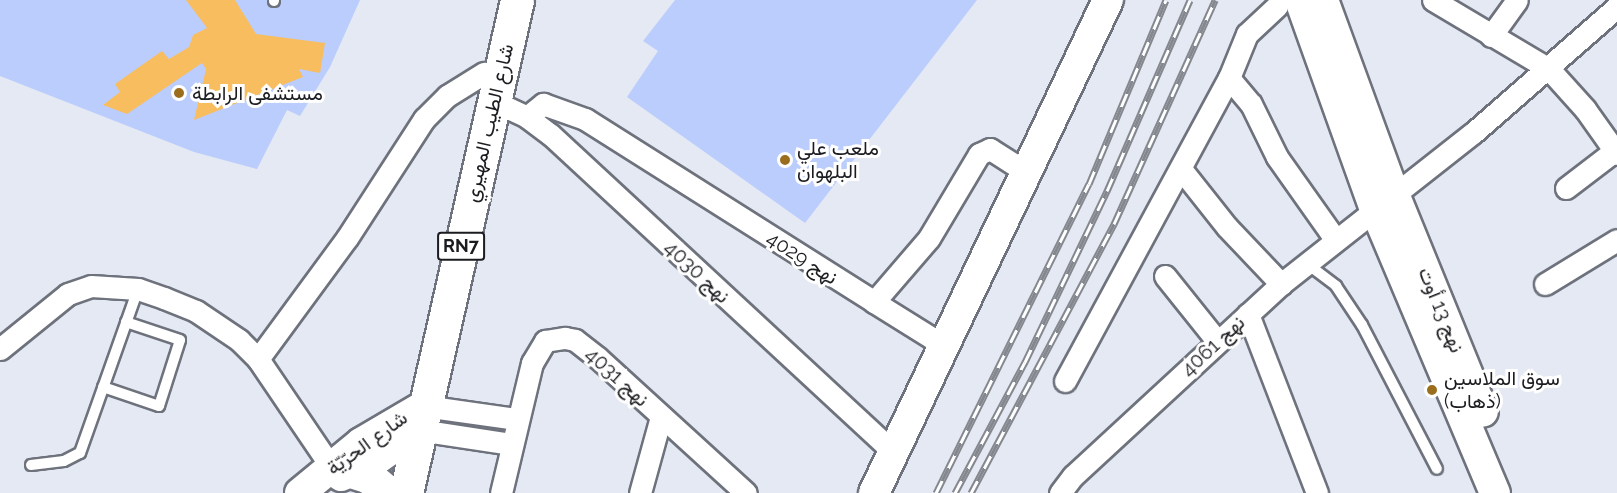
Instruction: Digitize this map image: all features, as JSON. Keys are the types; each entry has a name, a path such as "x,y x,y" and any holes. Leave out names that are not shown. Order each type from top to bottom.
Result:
{"main road":[{"name":"شارع الطيب المهيري","path":"389,493 412,423 488,87 499,0"},
{"name":"شارع الطيب المهيري","path":"488,87 517,0"},
{"path":"874,493 1108,0"},
{"path":"1323,0 1384,202"},
{"path":"1288,3 1384,202"},
{"name":"نهج 13 أوت","path":"1384,202 1495,493"},
{"name":"نهج 13 أوت","path":"1384,202 1516,493"},
{"name":"شارع الطيب المهيري","path":"406,493 412,423"},
{"name":"شارع الحرّيّة","path":"324,479 412,423"},
{"path":"324,479 369,477 389,493"}],"street":[{"path":"1433,0 1548,69 1585,109 1616,151 1566,188"},
{"path":"1491,36 1517,0"},
{"path":"1065,381 1229,78 1247,34 1288,3"},
{"name":"نهج 4061","path":"1060,493 1217,341 1281,284 1548,69 1617,7"},
{"path":"1229,78 1251,104 1277,157 1335,239"},
{"name":"نهج 4030","path":"488,87 528,117 894,453"},
{"path":"258,359 347,238 424,120 447,96 488,87"},
{"name":"نهج 4029","path":"528,117 543,104 585,119 874,302"},
{"path":"943,345 874,302 929,238 979,154 990,149 1026,172"},
{"path":"1181,169 1227,227 1281,284"},
{"path":"1545,284 1617,240"},
{"path":"1165,276 1217,341"},
{"path":"0,349 68,294 91,286 138,289 196,311 239,340 258,359 324,479"},
{"path":"1248,314 1317,493"},
{"name":"نهج 4031","path":"501,493 517,419 537,350 545,340 564,338 575,340 598,358 746,493"},
{"path":"640,493 661,417"},
{"path":"412,423 517,419"},
{"path":"412,423 513,444"}],"lane":[{"path":"1306,263 1336,286 1362,325 1437,470"},
{"path":"31,465 64,461 80,453 138,289"},
{"path":"104,387 159,406 180,340 126,322"}],"shaded area":[{"name":"مستشفى الرابطة","path":"0,0 360,0 330,67 300,116 287,110 257,169 194,152 0,76"},
{"name":"ملعب علي البلهوان","path":"675,0 977,0 805,223 627,97 658,51 643,41"}],"building":[{"path":"186,0 235,0 256,34 325,43 320,73 299,69 303,77 194,120 206,69 202,63 127,114 103,105 120,92 115,84 162,51 169,59 189,47 193,35 207,28"}],"railway":[{"path":"936,493 1089,184 1166,0"},
{"path":"955,493 1025,362 1107,191 1190,0"},
{"path":"971,493 1114,224 1215,0"}],"place":[{"name":"مستشفى الرابطة","path":"179,93"},
{"name":"ملعب علي البلهوان","path":"785,160"},
{"name":"سوق الملاسين (ذهاب)","path":"1432,390"}]}
